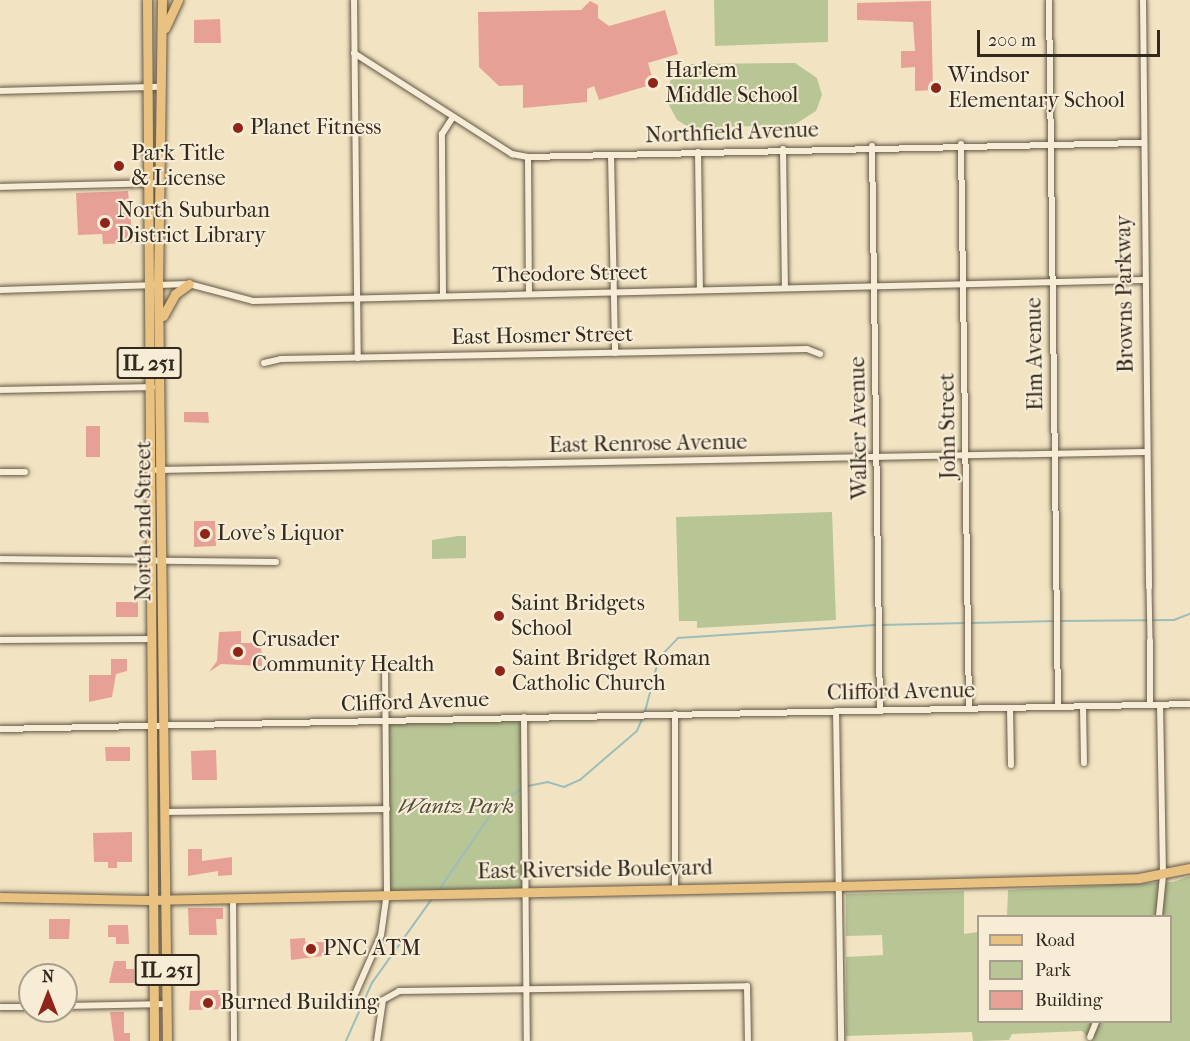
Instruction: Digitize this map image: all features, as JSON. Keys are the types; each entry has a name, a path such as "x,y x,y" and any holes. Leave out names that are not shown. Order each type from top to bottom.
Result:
{"main road":[{"name":"North 2nd Street","path":"147,0 148,183 154,285 161,324 167,726 167,1041"},
{"name":"North 2nd Street","path":"154,1041 150,387 159,183 158,47 162,0"},
{"path":"158,47 167,16 177,0"},
{"path":"161,324 170,300 189,284"},
{"path":"153,785 167,785"},
{"name":"East Riverside Boulevard","path":"0,897 168,900 426,892 839,886 1163,875 1190,868"}],"street":[{"path":"354,0 358,358"},
{"name":"Elm Avenue","path":"1049,0 1058,707"},
{"name":"Browns Parkway","path":"1143,0 1143,279 1149,587"},
{"name":"Northfield Avenue","path":"354,52 512,154 528,158 872,146 1050,142 1142,143"},
{"path":"0,91 158,87"},
{"path":"443,295 442,134 453,117"},
{"name":"John Street","path":"961,144 969,708"},
{"name":"Walker Avenue","path":"872,146 879,458 880,710"},
{"path":"783,149 785,285"},
{"path":"698,152 700,289"},
{"path":"611,155 615,353"},
{"path":"528,158 529,294"},
{"path":"0,187 159,183"},
{"name":"Theodore Street","path":"0,290 189,284 253,301 614,292 785,285 964,284 1143,279"},
{"name":"East Hosmer Street","path":"264,363 358,358 807,349 820,354"},
{"path":"0,390 161,387"},
{"name":"East Renrose Avenue","path":"151,470 1145,452"},
{"path":"0,472 25,472"},
{"path":"0,559 163,558 201,564 276,562"},
{"path":"1149,587 1150,705"},
{"path":"0,640 164,640"},
{"path":"351,1001 381,935 387,893 385,666"},
{"name":"Clifford Avenue","path":"0,729 1190,704"},
{"path":"1159,915 1163,875 1160,705"},
{"path":"1083,706 1084,763"},
{"path":"1010,708 1011,765"},
{"path":"836,711 841,1041"},
{"path":"675,714 675,887"},
{"path":"524,717 527,1041"},
{"path":"167,812 387,809"},
{"path":"233,898 234,1041"},
{"path":"377,1041 385,997 407,991 747,986 748,1041"},
{"path":"78,1006 167,1004"},
{"path":"0,1007 18,1007"},
{"path":"1090,1036 1096,1023"}],"green space":[{"path":"714,0 828,0 828,42 715,46"},
{"path":"795,63 817,78 822,95 816,111 794,125 690,128 677,120 668,103 670,81 691,64"},
{"path":"832,512 836,620 697,628 697,621 679,621 676,517"},
{"path":"466,536 466,558 432,559 432,540"},
{"name":"Wantz Park","path":"524,717 524,891 387,893 387,722"},
{"path":"1190,876 1190,1041 1091,1041 1082,1031 1012,1034 1009,1040 978,1041 973,1041 972,1032 846,1036 846,957 883,955 882,935 846,936 846,894 964,891 964,934 977,932 977,1023 1172,1023 1172,915 1007,915 1008,890 1173,882"}],"building":[{"name":"Harlem Middle School","path":"590,1 598,5 598,18 609,26 665,10 678,54 648,63 654,84 599,100 594,86 587,89 587,102 523,108 523,85 499,86 479,67 478,12 581,10"},
{"name":"Windsor Elementary School","path":"931,1 933,90 915,91 915,67 901,68 901,51 915,51 913,22 857,20 857,3"},
{"path":"220,19 221,43 194,43 194,20"},
{"name":"North Suburban District Library","path":"128,191 133,243 103,244 102,234 78,235 76,193"},
{"path":"184,412 208,412 209,423 184,422"},
{"path":"86,426 100,426 100,457 86,457"},
{"name":"Love's Liquor","path":"194,521 215,521 216,546 194,547"},
{"path":"116,602 138,602 138,617 116,617"},
{"name":"Crusader Community Health","path":"241,631 241,643 261,643 262,666 221,664 209,672 217,661 219,632"},
{"path":"111,659 127,659 127,671 116,674 112,697 89,702 89,675 111,675"},
{"path":"105,747 130,747 130,761 106,761"},
{"path":"216,750 217,780 192,780 191,751"},
{"path":"132,832 132,862 117,862 117,868 108,868 108,862 94,862 93,833"},
{"path":"188,849 202,849 202,861 232,857 232,875 218,876 218,871 188,876"},
{"path":"188,908 223,908 223,919 216,919 217,935 189,935"},
{"path":"49,919 70,919 69,939 49,939"},
{"path":"108,925 128,925 129,944 116,944 116,937 108,937"},
{"name":"PNC ATM","path":"305,938 305,942 331,942 331,955 291,960 290,939"},
{"path":"114,961 126,961 126,969 134,969 134,983 109,983"},
{"name":"Burned Building","path":"220,990 220,998 227,998 228,1009 189,1010 190,991"},
{"path":"110,1012 124,1012 124,1033 130,1033 130,1041 114,1041"}],"waterway":[{"path":"1060,621 1174,620 1190,614"},
{"path":"970,623 1055,621"},
{"path":"880,625 965,623"},
{"path":"645,712 659,658 678,638 875,625"},
{"path":"528,786 548,782 564,787 580,780 637,731 643,717"},
{"path":"439,890 496,807 524,787"},
{"path":"346,1041 372,983 432,899"}],"place":[{"name":"Harlem Middle School","path":"653,83"},
{"name":"Windsor Elementary School","path":"936,88"},
{"name":"Planet Fitness","path":"238,128"},
{"name":"Park Title & License","path":"119,166"},
{"name":"North Suburban District Library","path":"105,223"},
{"name":"Love's Liquor","path":"205,534"},
{"name":"Saint Bridgets School","path":"499,616"},
{"name":"Crusader Community Health","path":"238,652"},
{"name":"Saint Bridget Roman Catholic Church","path":"500,671"},
{"name":"PNC ATM","path":"311,949"},
{"name":"Burned Building","path":"208,1003"}]}
